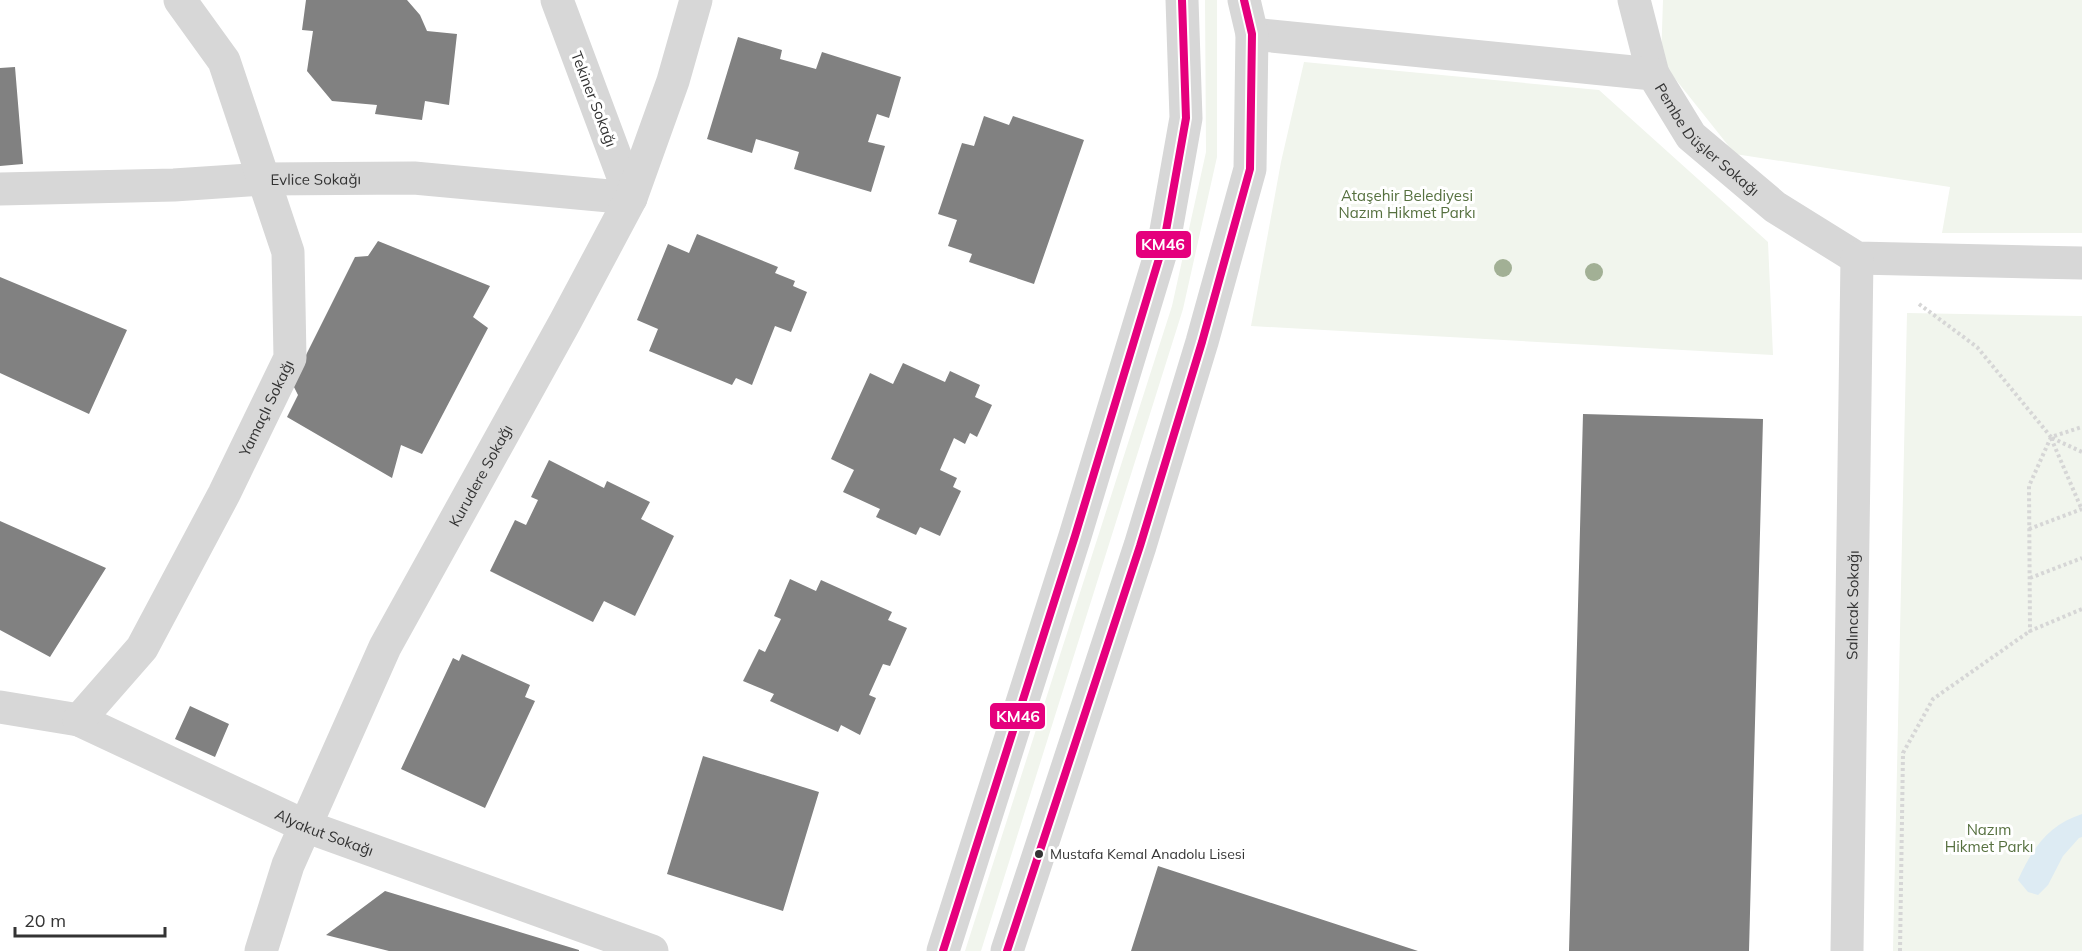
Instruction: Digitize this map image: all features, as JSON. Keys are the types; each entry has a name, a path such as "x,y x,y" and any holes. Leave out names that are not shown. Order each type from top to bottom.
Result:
{"street":[{"name":"Yamaçlı Sokağı","path":"79,720 142,648 224,494 290,358 288,252 224,61 180,0"},
{"name":"Tekiner Sokağı","path":"557,0 631,198"},
{"name":"Kurudere Sokağı","path":"261,951 288,865 385,647 566,322 631,198 673,81 696,0"},
{"path":"943,951 1075,536 1164,242 1186,118 1182,0"},
{"path":"1006,951 1140,546 1202,342 1250,169 1252,34 1244,0"},
{"path":"1634,0 1653,74"},
{"name":"Pembe Düşler Sokağı","path":"1252,34 1653,74 1691,136 1775,207 1857,258"},
{"name":"Evlice Sokağı","path":"0,189 174,185 263,179 414,178 631,198"},
{"path":"1857,258 2082,263"},
{"name":"Salıncak Sokağı","path":"1846,951 1857,258"},
{"name":"Alyakut Sokağı","path":"0,707 79,720 305,826 652,951"}],"path":[{"path":"1912,299 1977,347 2051,437 2082,509 2029,529"},
{"path":"2030,632 2030,486 2051,437 2082,427"},
{"path":"2051,437 2082,452"},
{"path":"2030,578 2082,558"},
{"path":"1900,951 1903,753 1933,699 2030,632 2082,609"}],"green space":[{"path":"1205,0 1217,0 1217,157 1183,309 981,951 965,951 1172,306 1206,152"},
{"path":"1663,0 2082,0 2082,233 1942,233 1950,187 1735,154 1661,61"},
{"name":"Ataşehir Belediyesi Nazım Hikmet Parkı","path":"1304,62 1599,90 1768,242 1773,355 1251,326 1281,162"},
{"name":"Nazım Hikmet Parkı","path":"1907,313 2082,316 2082,951 1893,951"}],"shaded area":[{"path":"2082,814 2082,837 2063,856 2048,885 2038,895 2028,892 2018,880 2035,848 2050,832"}],"building":[{"path":"306,0 407,0 420,15 427,31 457,34 449,105 425,101 422,120 375,114 377,105 332,101 307,71 313,31 302,30"},
{"path":"738,37 782,50 780,59 816,69 822,52 901,77 889,118 877,114 868,142 885,146 871,192 794,169 799,152 756,139 752,153 707,139"},
{"path":"15,67 23,164 0,166 0,68"},
{"path":"984,116 1009,125 1013,116 1084,140 1034,284 969,262 972,254 948,246 957,220 938,214 962,143 974,146"},
{"path":"697,234 778,267 775,273 795,281 793,286 807,292 791,332 775,326 752,385 736,378 732,385 649,351 658,329 637,320 668,244 689,253"},
{"path":"378,241 490,286 473,317 488,328 422,454 401,445 392,478 287,417 298,395 292,383 355,257 368,256"},
{"path":"0,277 127,330 89,414 0,373"},
{"path":"903,363 945,382 950,371 980,385 975,397 992,405 977,437 970,433 965,444 954,438 940,470 957,478 953,487 961,491 940,536 920,527 916,535 876,517 880,509 843,492 854,470 831,459 870,373 893,384"},
{"path":"1583,414 1763,419 1749,951 1569,951"},
{"path":"549,460 604,488 607,481 650,502 641,519 674,536 635,616 604,601 593,622 490,571 515,520 526,525 538,500 531,497"},
{"path":"0,521 106,568 50,657 0,630"},
{"path":"790,579 816,591 821,580 892,612 888,620 907,628 890,666 883,664 869,695 876,698 860,735 841,725 838,732 770,701 774,694 743,681 759,649 765,652 781,619 774,616"},
{"path":"462,654 530,685 525,697 535,701 485,808 401,769 453,658 459,661"},
{"path":"190,706 229,724 215,757 175,739"},
{"path":"703,756 819,792 783,911 667,874"},
{"path":"1158,866 1418,951 1131,951"},
{"path":"385,891 579,951 389,951 326,935"}],"transit line":[{"name":"KM46","path":"943,951 1075,536 1164,242 1186,118 1182,0"},
{"name":"KM46","path":"1007,951 1140,546 1202,342 1250,169 1252,34 1244,0"}],"place":[{"name":"Mustafa Kemal Anadolu Lisesi","path":"1039,854"}]}
